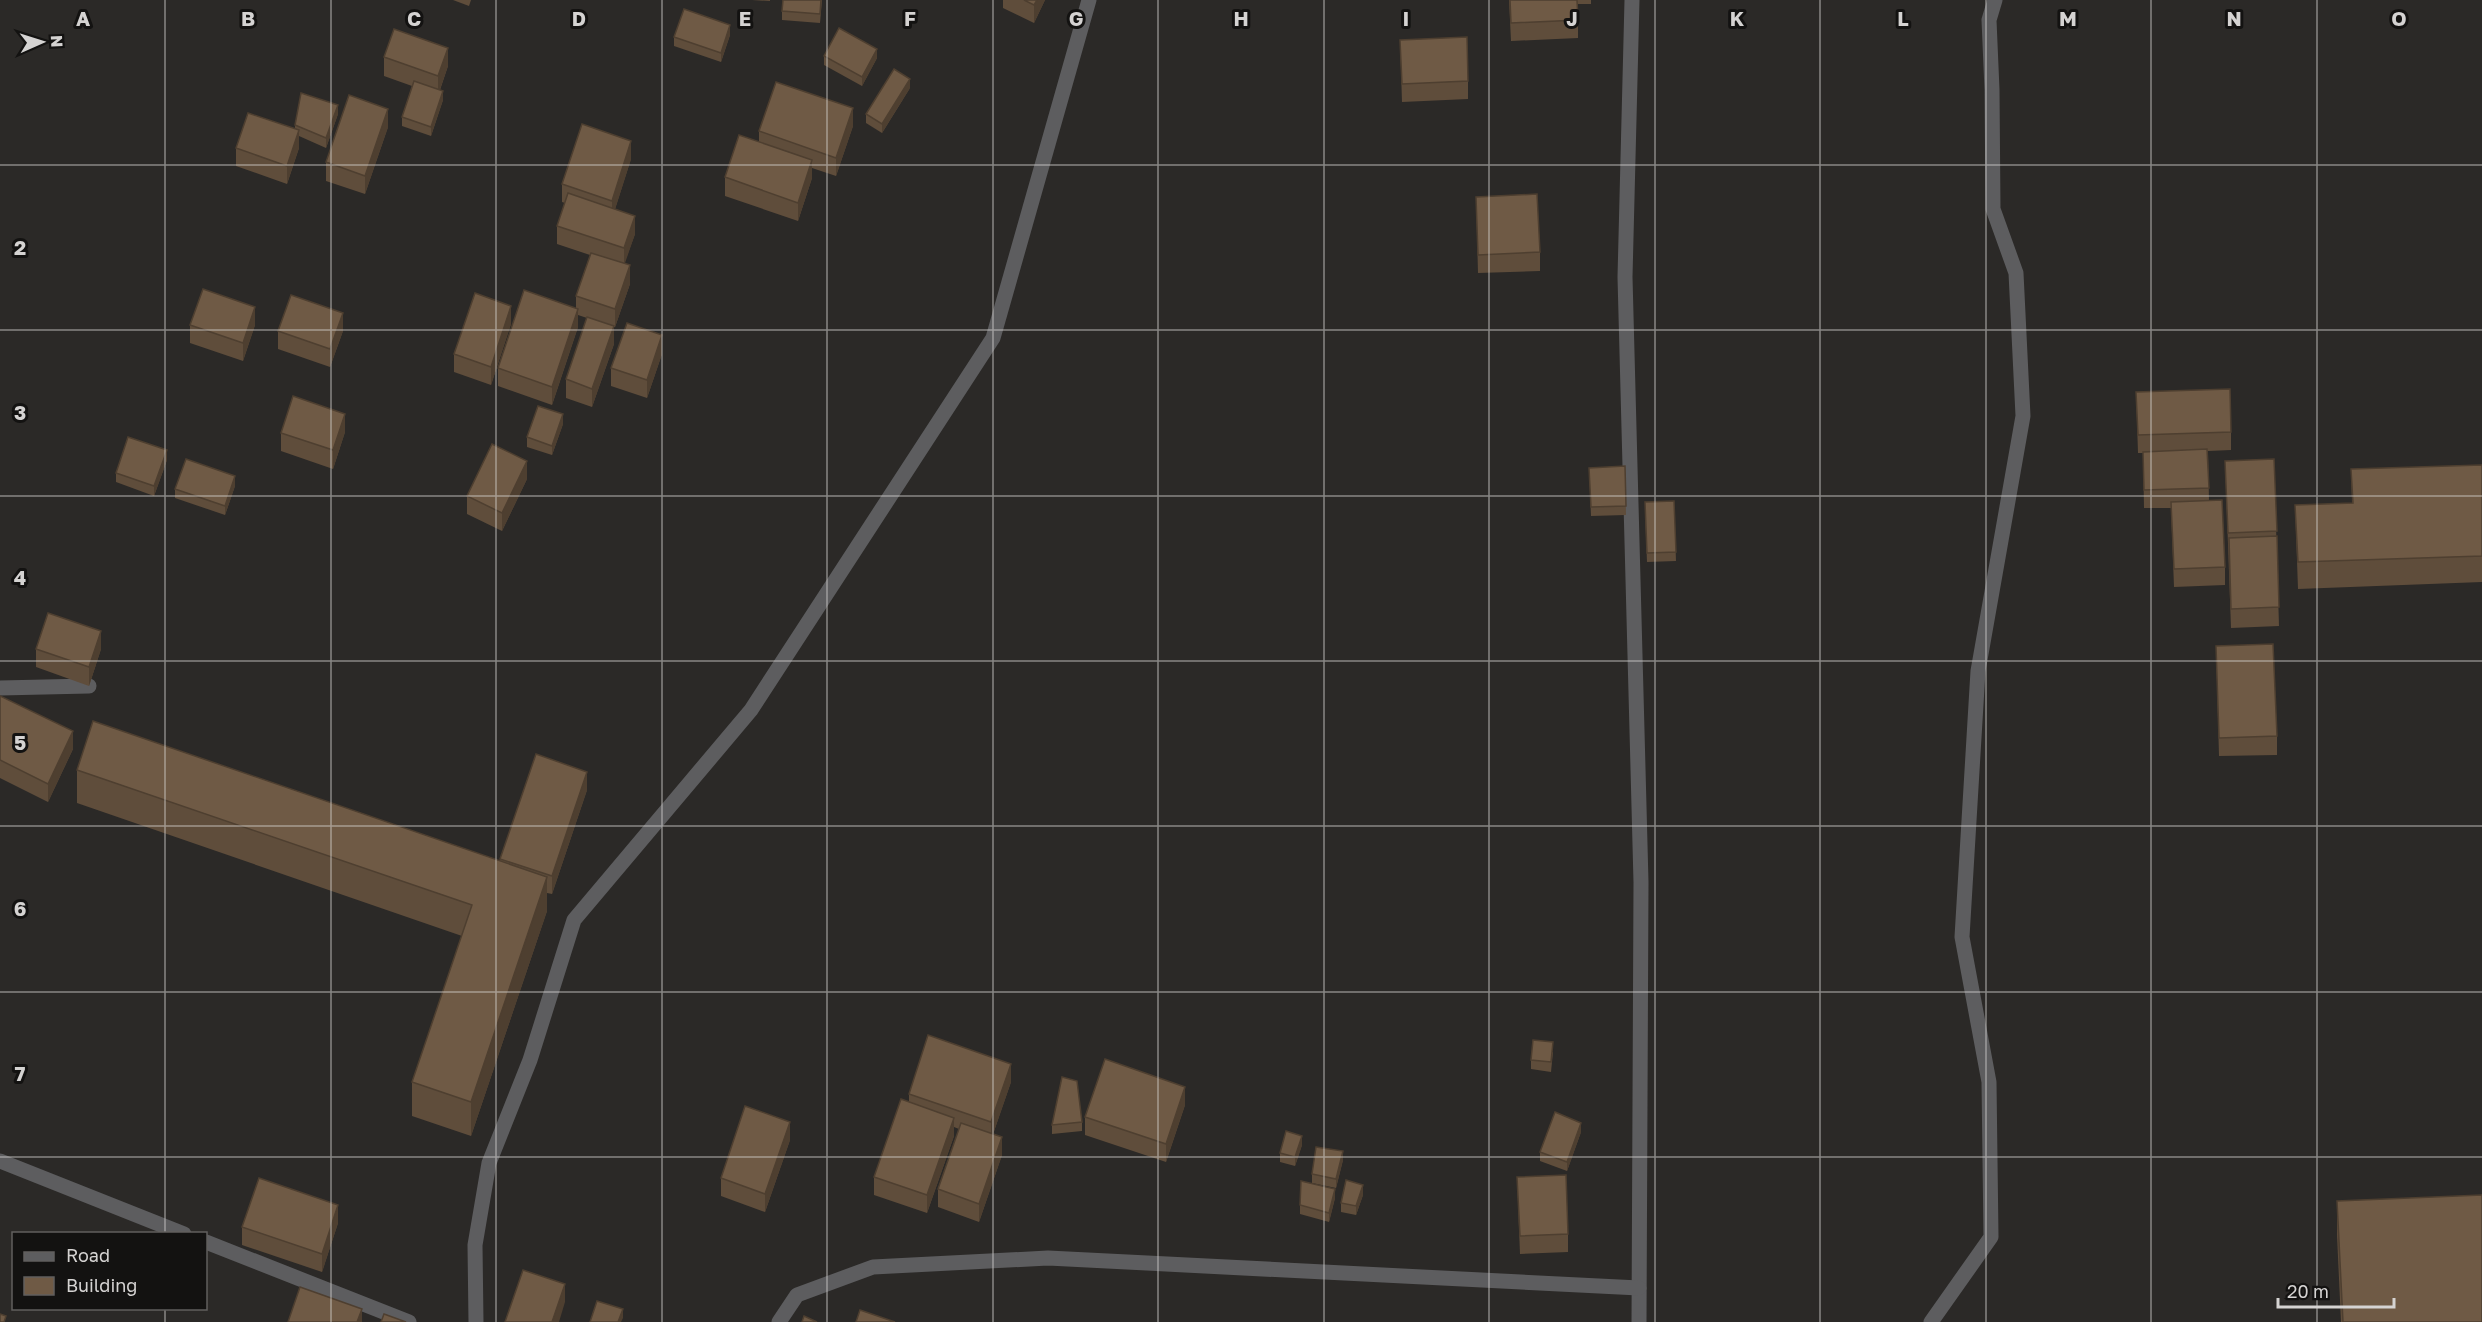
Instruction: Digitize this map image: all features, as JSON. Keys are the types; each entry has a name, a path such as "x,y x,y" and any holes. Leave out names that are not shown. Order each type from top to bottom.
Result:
{"street":[{"path":"476,1322 475,1245 489,1163 530,1060 574,920 751,710 993,338 1089,0"},
{"path":"1632,0 1625,277 1641,882 1639,1322"},
{"path":"1931,1322 1991,1237 1989,1082 1962,937 1978,671 2023,416 2016,273 1993,208 1989,20 1995,0"},
{"path":"0,688 89,686"},
{"path":"0,1161 181,1232"},
{"path":"207,1242 409,1322"},
{"path":"779,1322 796,1295 873,1267 1048,1257 1639,1288"}],"building":[{"path":"783,0 821,0 820,14 782,11"},
{"path":"1024,0 1037,0 1034,5"},
{"path":"1510,0 1577,0 1578,20 1511,23"},
{"path":"684,9 730,25 721,53 674,37"},
{"path":"839,28 877,49 862,77 824,56"},
{"path":"394,29 448,48 438,76 384,57"},
{"path":"1467,37 1468,81 1402,84 1400,40"},
{"path":"894,69 910,79 882,124 866,114"},
{"path":"414,81 443,91 431,127 402,117"},
{"path":"776,82 853,108 836,158 759,131"},
{"path":"301,93 338,105 326,138 295,125"},
{"path":"349,95 388,109 365,176 326,162"},
{"path":"248,113 299,130 287,166 236,148"},
{"path":"582,124 631,141 612,201 562,184"},
{"path":"739,135 812,160 798,203 725,177"},
{"path":"568,193 635,216 624,248 557,226"},
{"path":"1537,194 1540,252 1478,255 1476,197"},
{"path":"591,253 630,265 615,309 576,296"},
{"path":"203,289 255,307 243,343 190,325"},
{"path":"524,290 578,309 552,387 498,368"},
{"path":"475,293 511,306 491,367 454,354"},
{"path":"291,295 343,313 330,349 278,331"},
{"path":"587,317 614,326 592,389 566,379"},
{"path":"627,323 662,335 647,380 611,368"},
{"path":"2230,389 2231,432 2138,435 2136,392"},
{"path":"293,396 345,414 333,450 281,433"},
{"path":"538,406 563,414 552,446 527,437"},
{"path":"128,437 167,450 154,486 116,473"},
{"path":"492,444 527,461 502,513 467,496"},
{"path":"2207,449 2209,488 2144,490 2143,452"},
{"path":"186,459 235,476 225,506 175,489"},
{"path":"2274,459 2277,531 2228,533 2225,461"},
{"path":"2482,465 2482,556 2298,562 2295,505 2353,503 2351,469"},
{"path":"1625,466 1626,506 1591,507 1589,468"},
{"path":"2222,500 2225,567 2174,569 2171,502"},
{"path":"1674,501 1676,552 1647,553 1645,502"},
{"path":"2277,536 2279,607 2231,609 2229,538"},
{"path":"48,613 101,631 89,667 36,649"},
{"path":"2273,644 2277,736 2219,738 2216,646"},
{"path":"0,696 73,731 48,784 0,760"},
{"path":"93,721 547,877 471,1102 412,1082 472,905 77,770"},
{"path":"536,754 587,772 552,876 500,859"},
{"path":"928,1035 1011,1064 991,1122 909,1094"},
{"path":"1533,1040 1553,1042 1551,1062 1531,1060"},
{"path":"1105,1059 1185,1087 1166,1144 1085,1117"},
{"path":"1062,1077 1077,1081 1082,1122 1052,1125"},
{"path":"901,1099 954,1118 927,1195 874,1177"},
{"path":"745,1106 790,1122 765,1194 721,1178"},
{"path":"1555,1112 1581,1123 1567,1162 1540,1152"},
{"path":"961,1123 1002,1137 979,1204 938,1189"},
{"path":"1286,1131 1302,1136 1295,1157 1280,1153"},
{"path":"1316,1147 1343,1151 1336,1179 1312,1174"},
{"path":"1566,1175 1568,1234 1520,1236 1517,1177"},
{"path":"259,1178 338,1205 322,1254 242,1227"},
{"path":"1346,1180 1363,1185 1356,1206 1341,1203"},
{"path":"1301,1181 1335,1189 1329,1213 1300,1205"},
{"path":"2482,1195 2482,1322 2343,1322 2337,1201"},
{"path":"523,1270 565,1284 552,1322 505,1322"},
{"path":"300,1287 362,1309 357,1322 288,1322"},
{"path":"597,1301 623,1309 618,1322 590,1322"},
{"path":"860,1310 895,1322 856,1322"},
{"path":"0,1314 6,1316 4,1322 0,1322"},
{"path":"384,1314 406,1322 381,1322"},
{"path":"804,1316 817,1322 802,1322"}]}
